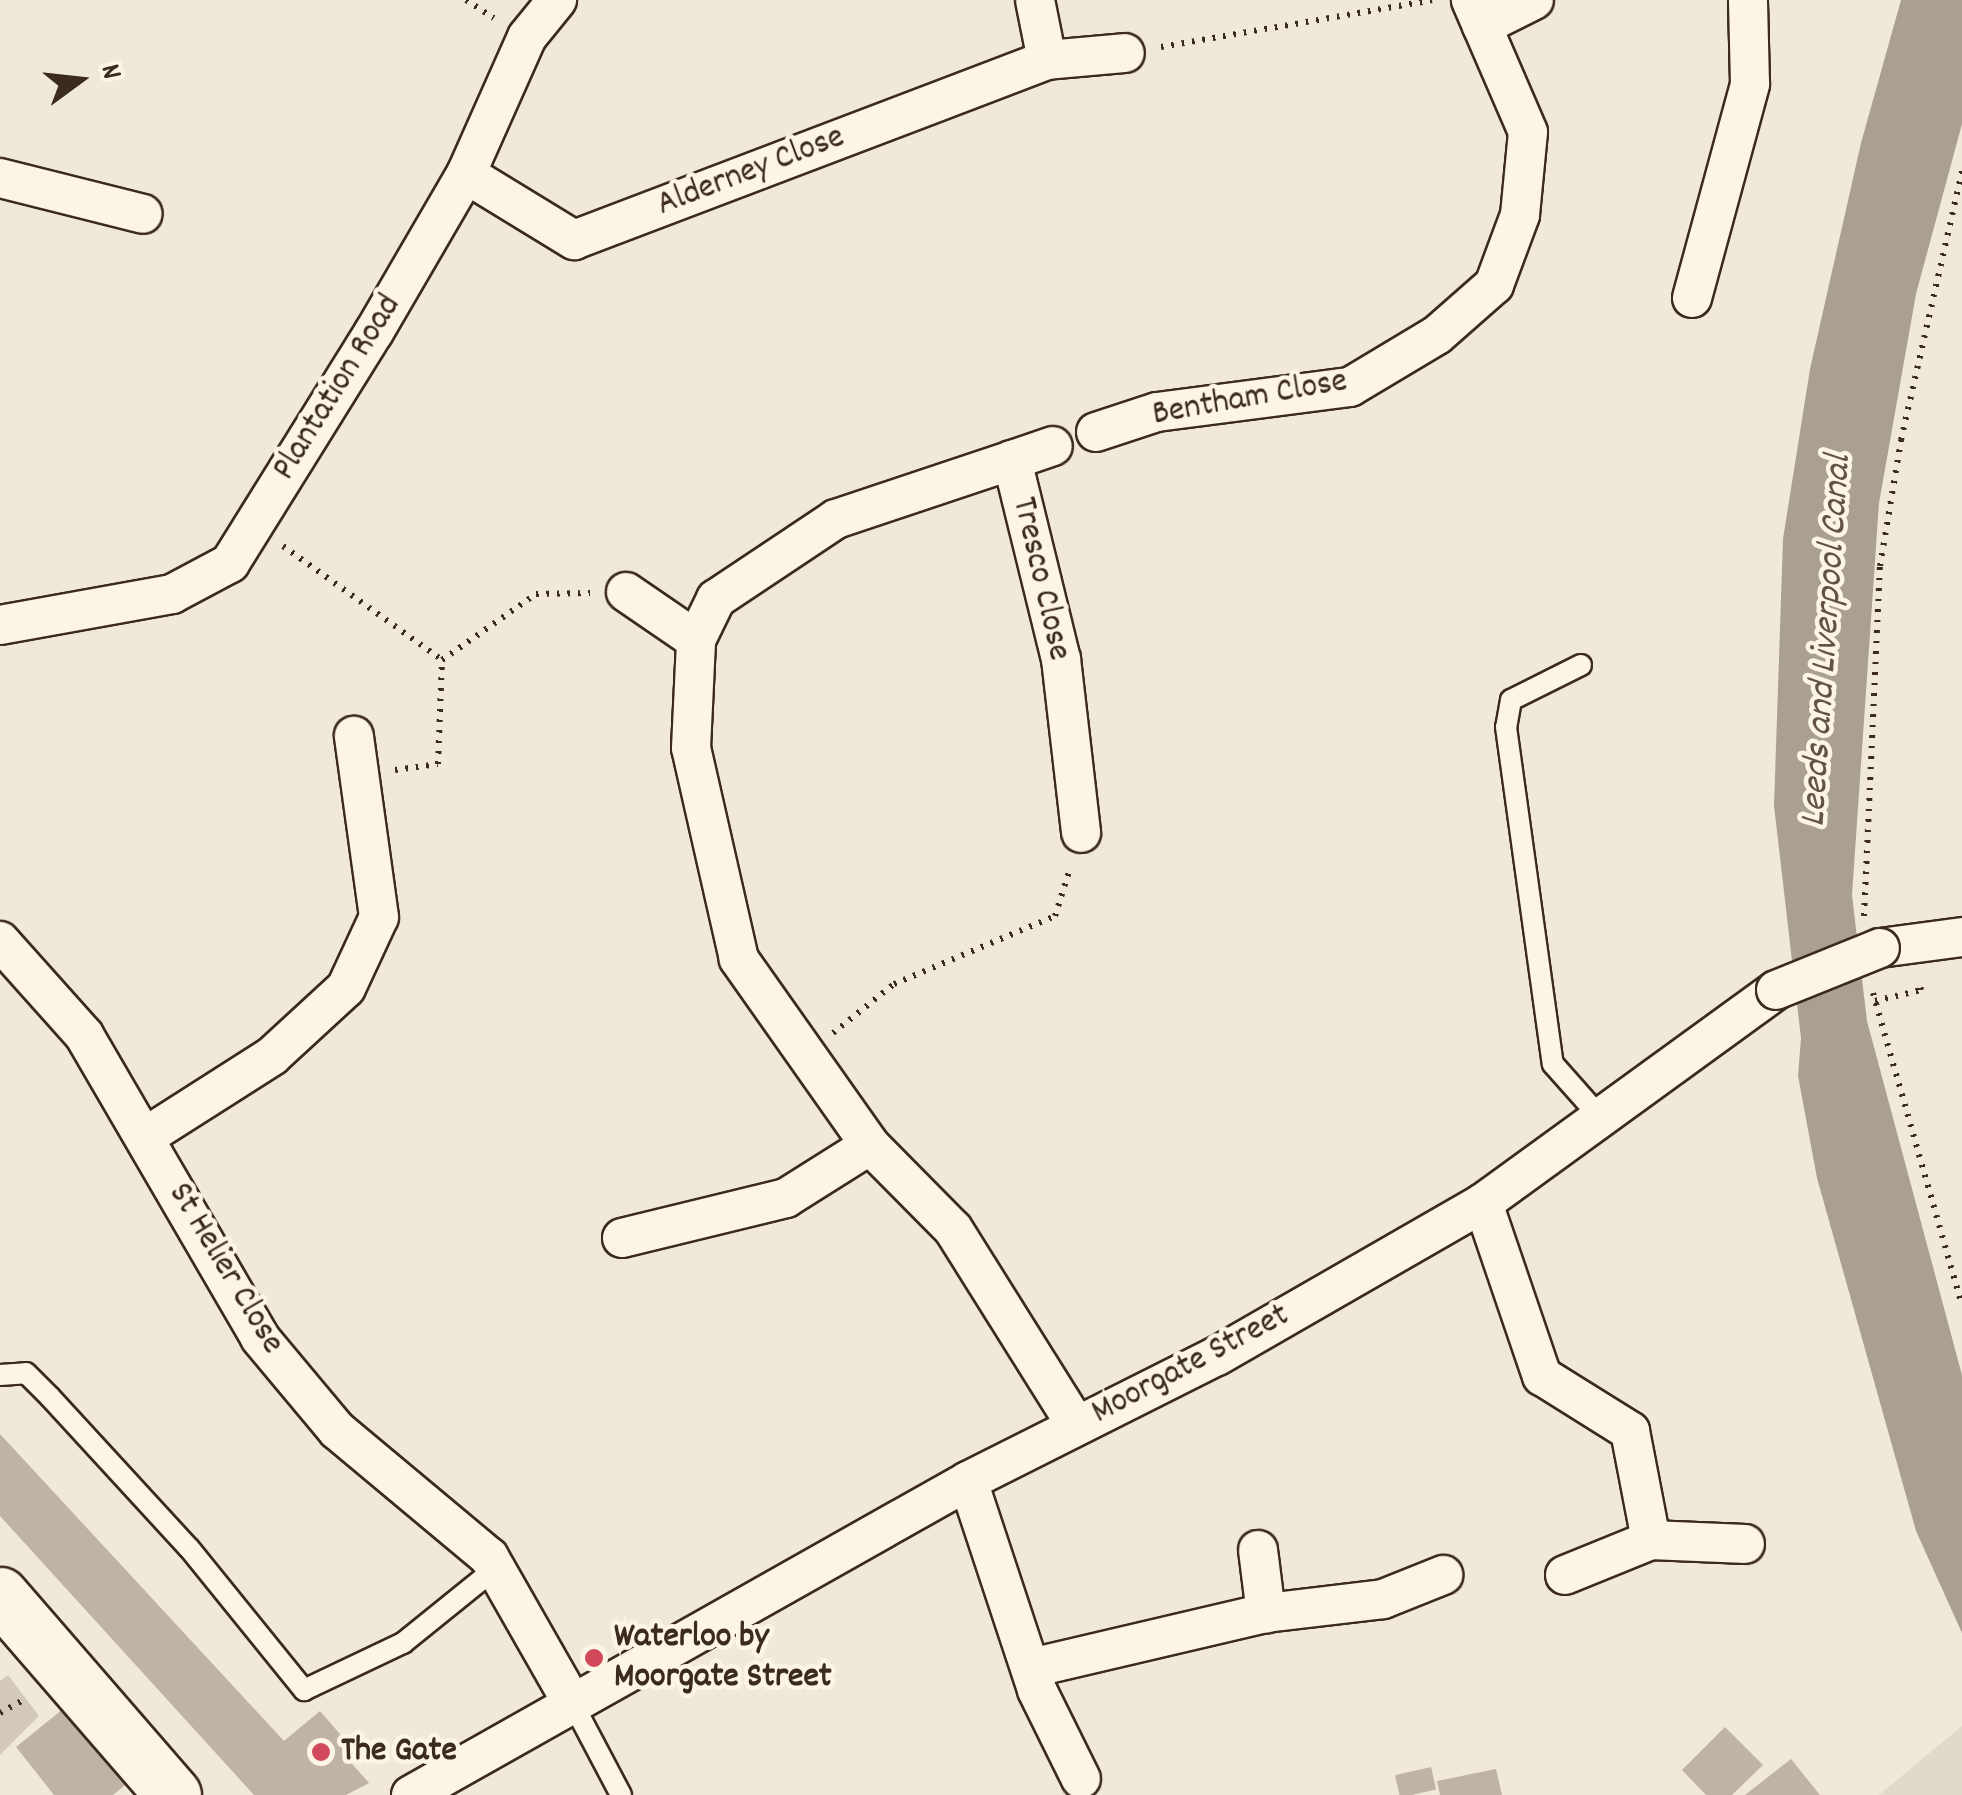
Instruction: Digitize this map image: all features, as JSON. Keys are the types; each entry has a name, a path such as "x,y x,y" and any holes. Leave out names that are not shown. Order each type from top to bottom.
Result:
{"main road":[{"path":"0,1595 173,1795"}],"street":[{"name":"Plantation Road","path":"0,625 172,594 230,564 466,174 527,38 557,0"},
{"path":"1035,0 1046,60"},
{"path":"1476,13 1534,0"},
{"path":"1692,298 1750,84 1748,0"},
{"name":"Bentham Close","path":"1096,432 1157,412 1350,388 1437,334 1494,286 1520,215 1528,132 1476,13"},
{"name":"Alderney Close","path":"466,174 574,240 1046,60 1125,53"},
{"path":"0,178 144,214"},
{"path":"1012,460 1053,446"},
{"name":"Tresco Close","path":"1076,1425 953,1229 870,1144 739,959 691,748 696,640 716,598 836,519 1012,460 1061,659 1081,833"},
{"path":"626,592 696,640"},
{"path":"145,1137 272,1056 346,988 380,917 354,736"},
{"name":"Moorgate Street","path":"411,1795 968,1482 1217,1356 1483,1202 1776,990 1872,952 1962,937"},
{"name":"St Helier Close","path":"0,941 84,1035 260,1338 337,1430 492,1563"},
{"path":"622,1238 786,1198 870,1144"},
{"path":"1483,1202 1542,1376 1630,1431 1651,1540"},
{"path":"968,1482 1030,1668 1081,1779"},
{"path":"1565,1575 1651,1540 1746,1544"},
{"path":"1258,1550 1266,1614"},
{"path":"492,1563 572,1704"},
{"path":"1030,1668 1266,1614 1383,1599 1443,1576"}],"lane":[{"path":"1581,665 1512,700 1506,727 1553,1064 1600,1117"},
{"path":"0,1375 26,1374 50,1396 189,1548 304,1690 403,1643 492,1563"},
{"path":"572,1704 621,1795"}],"path":[{"path":"1125,53 1432,0"},
{"path":"1962,171 1901,440 1880,566 1872,952 1962,1306"},
{"path":"254,525 442,660"},
{"path":"442,660 536,594 626,592"},
{"path":"360,775 438,764 442,660"},
{"path":"806,1054 894,984 1054,916 1081,833"}],"shaded area":[{"path":"8,1675 39,1716 0,1755 0,1681"},
{"path":"1962,1726 1962,1795 1879,1795"}],"water":[{"name":"Leeds and Liverpool Canal","path":"1901,0 1962,0 1962,124 1916,294 1879,503 1852,895 1867,1021 1962,1375 1962,1633 1916,1531 1817,1178 1798,1076 1801,1038 1774,806 1783,539 1810,369 1861,143"}],"building":[{"path":"0,1434 284,1741 320,1711 353,1749 345,1756 369,1783 346,1795 254,1795 0,1516"},
{"path":"68,1705 129,1782 113,1795 54,1795 16,1747"},
{"path":"1725,1727 1763,1765 1732,1795 1706,1795 1682,1770"},
{"path":"1791,1759 1820,1795 1745,1795"},
{"path":"1431,1767 1436,1789 1399,1795 1395,1775"},
{"path":"1496,1769 1502,1795 1440,1795 1437,1781"}],"place":[{"name":"Waterloo by Moorgate Street","path":"594,1658"},
{"name":"The Gate","path":"321,1752"}]}
